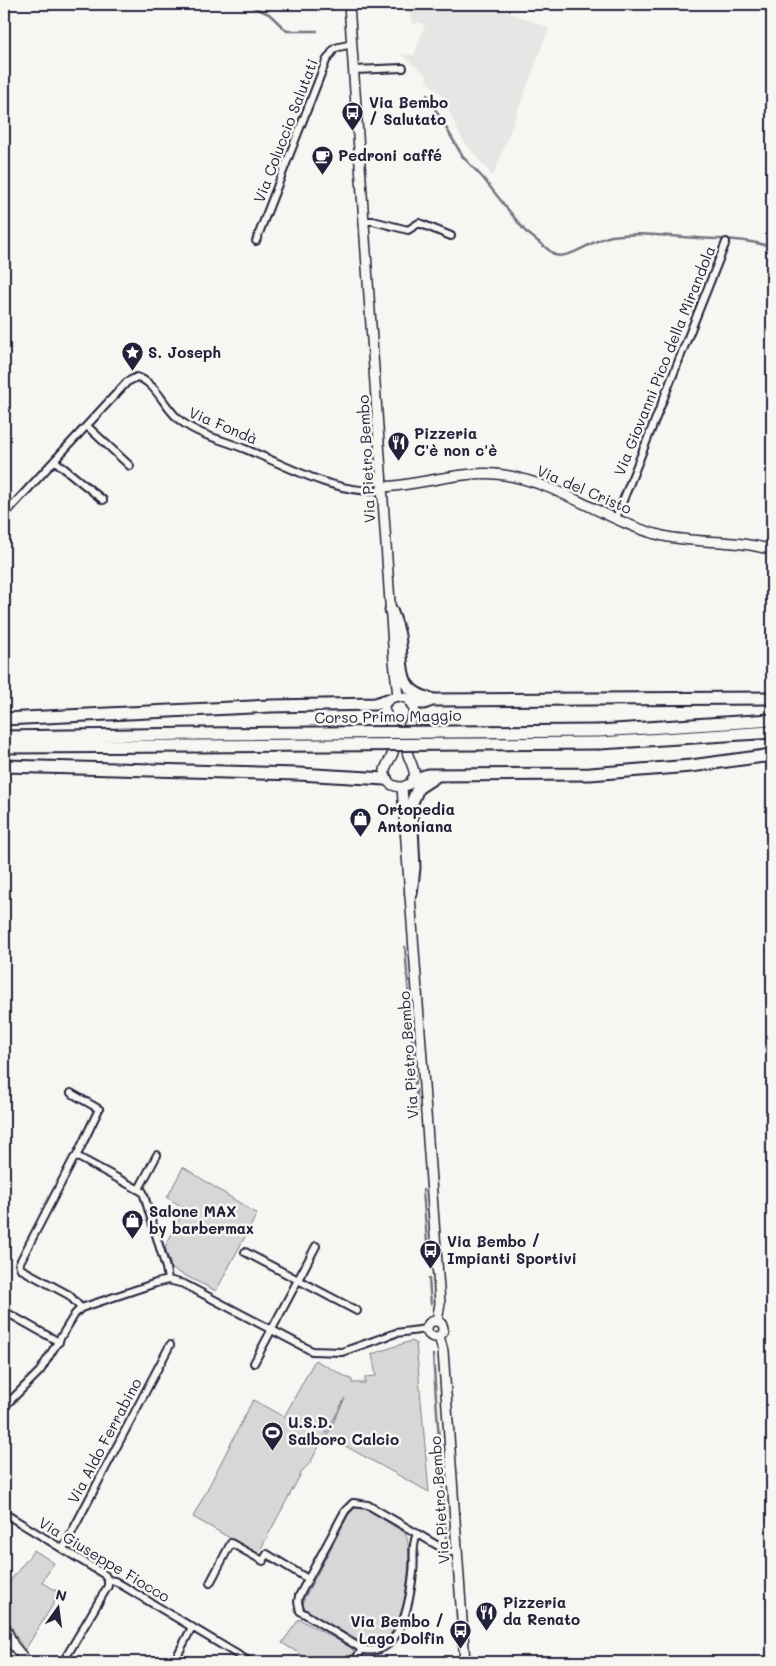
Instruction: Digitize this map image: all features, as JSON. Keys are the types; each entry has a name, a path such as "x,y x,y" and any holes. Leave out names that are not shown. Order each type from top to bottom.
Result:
{"highway":[{"path":"391,610 399,636 403,678 410,690 434,700"},
{"path":"412,702 424,703 434,700 772,698"},
{"path":"4,719 271,706 375,704 387,700"},
{"name":"Corso Primo Maggio","path":"600,737 772,720"},
{"name":"Corso Primo Maggio","path":"4,737 197,740 600,737 772,732"},
{"name":"Corso Primo Maggio","path":"4,748 197,740"},
{"path":"413,780 428,775 436,777 632,771 772,755"},
{"path":"4,766 298,774 386,779"},
{"path":"411,894 414,868 411,805 418,788 436,777"}],"main road":[{"name":"Via Pietro Bembo","path":"350,4 398,696"},
{"name":"Via del Cristo","path":"383,489 495,474 516,477 548,488 638,528 663,536 747,544 772,550"},
{"path":"398,696 405,697 412,702 415,712 407,731 408,756 415,768 413,780 402,787 392,785 386,779 385,768 394,750 394,732 384,713 387,700 398,696"},
{"name":"Via Pietro Bembo","path":"402,787 440,1303 437,1321 442,1324 443,1329 439,1336 443,1351 465,1662"},
{"path":"437,1321 430,1322 427,1329 431,1336 439,1336"},
{"path":"4,1625 13,1645 27,1662"}],"street":[{"name":"Via Coluccio Salutati","path":"256,241 326,61 335,48 352,44"},
{"path":"354,70 403,68"},
{"path":"365,221 373,221 408,230 420,224 450,236"},
{"name":"Via Giovanni Pico della Mirandola","path":"616,518 726,242"},
{"name":"Via Fondà","path":"4,515 88,427 127,382 137,377 148,383 172,415 196,431 251,451 316,481 347,488 383,489"},
{"path":"88,427 130,466"},
{"path":"55,461 103,500"},
{"path":"71,1093 99,1109 76,1157 19,1264 21,1269 69,1295 81,1308"},
{"path":"139,1189 158,1155"},
{"path":"76,1157 143,1192 168,1280"},
{"path":"254,1363 316,1246"},
{"path":"245,1252 357,1311"},
{"path":"4,1407 40,1371 75,1314 81,1308 168,1280 184,1284 307,1348 327,1353 342,1352 406,1331 427,1329"},
{"path":"4,1311 59,1342"},
{"name":"Via Aldo Ferrabino","path":"63,1549 170,1345"},
{"path":"417,1534 414,1546 414,1570 410,1593 396,1636 384,1648 368,1651 362,1649 300,1611 298,1602 308,1579 345,1511 353,1503 368,1505 447,1551 458,1553"},
{"name":"Via Giuseppe Fiocco","path":"4,1513 105,1575 108,1580 115,1581 250,1662"},
{"path":"210,1583 231,1543 263,1561 267,1554 308,1579"},
{"path":"63,1662 108,1586 108,1580"},
{"path":"174,1662 192,1628"},
{"path":"354,1662 362,1649"}],"shaded area":[{"path":"426,4 487,4 549,28 493,177 462,139 441,94 426,81 427,76 401,54 414,55 425,25 419,22 413,24 408,7"},
{"path":"183,1167 257,1214 216,1291 172,1269 165,1247 185,1208 167,1198"},
{"path":"411,1341 416,1343 429,1492 327,1436 345,1398 310,1463 303,1470 258,1554 193,1517 253,1400 284,1417 315,1360 352,1380 352,1383 365,1383 365,1377 376,1376 372,1354"},
{"path":"355,1508 365,1508 405,1533 408,1542 408,1571 399,1619 389,1639 378,1644 366,1645 310,1613 303,1606 304,1599 349,1514"},
{"path":"34,1550 54,1563 42,1582 60,1593 25,1650 10,1622 4,1597 11,1581"},
{"path":"299,1619 352,1648 354,1652 347,1662 313,1662 282,1643"}],"waterway":[{"path":"246,4 269,14 287,31 317,31"},
{"path":"427,95 463,157 483,178 525,231 555,255 561,256 575,252 612,236 633,234 734,240 772,247"},
{"path":"405,947 411,1023"},
{"path":"412,1039 415,1084"},
{"path":"416,1090 417,1115"},
{"path":"423,1190 428,1255"},
{"path":"429,1279 431,1304"},
{"path":"433,1355 446,1538"}],"place":[{"name":"Via Bembo / Salutato","path":"353,131"},
{"name":"Pedroni caffé","path":"322,175"},
{"name":"S. Joseph","path":"132,372"},
{"name":"Pizzeria C'è non c'è","path":"398,462"},
{"name":"Ortopedia Antoniana","path":"361,838"},
{"name":"Salone MAX by barbermax","path":"133,1240"},
{"name":"Via Bembo / Impianti Sportivi","path":"431,1270"},
{"name":"U.S.D. Salboro Calcio","path":"272,1451"},
{"name":"Pizzeria da Renato","path":"487,1631"},
{"name":"Via Bembo / Lago Dolfin","path":"460,1650"}]}
